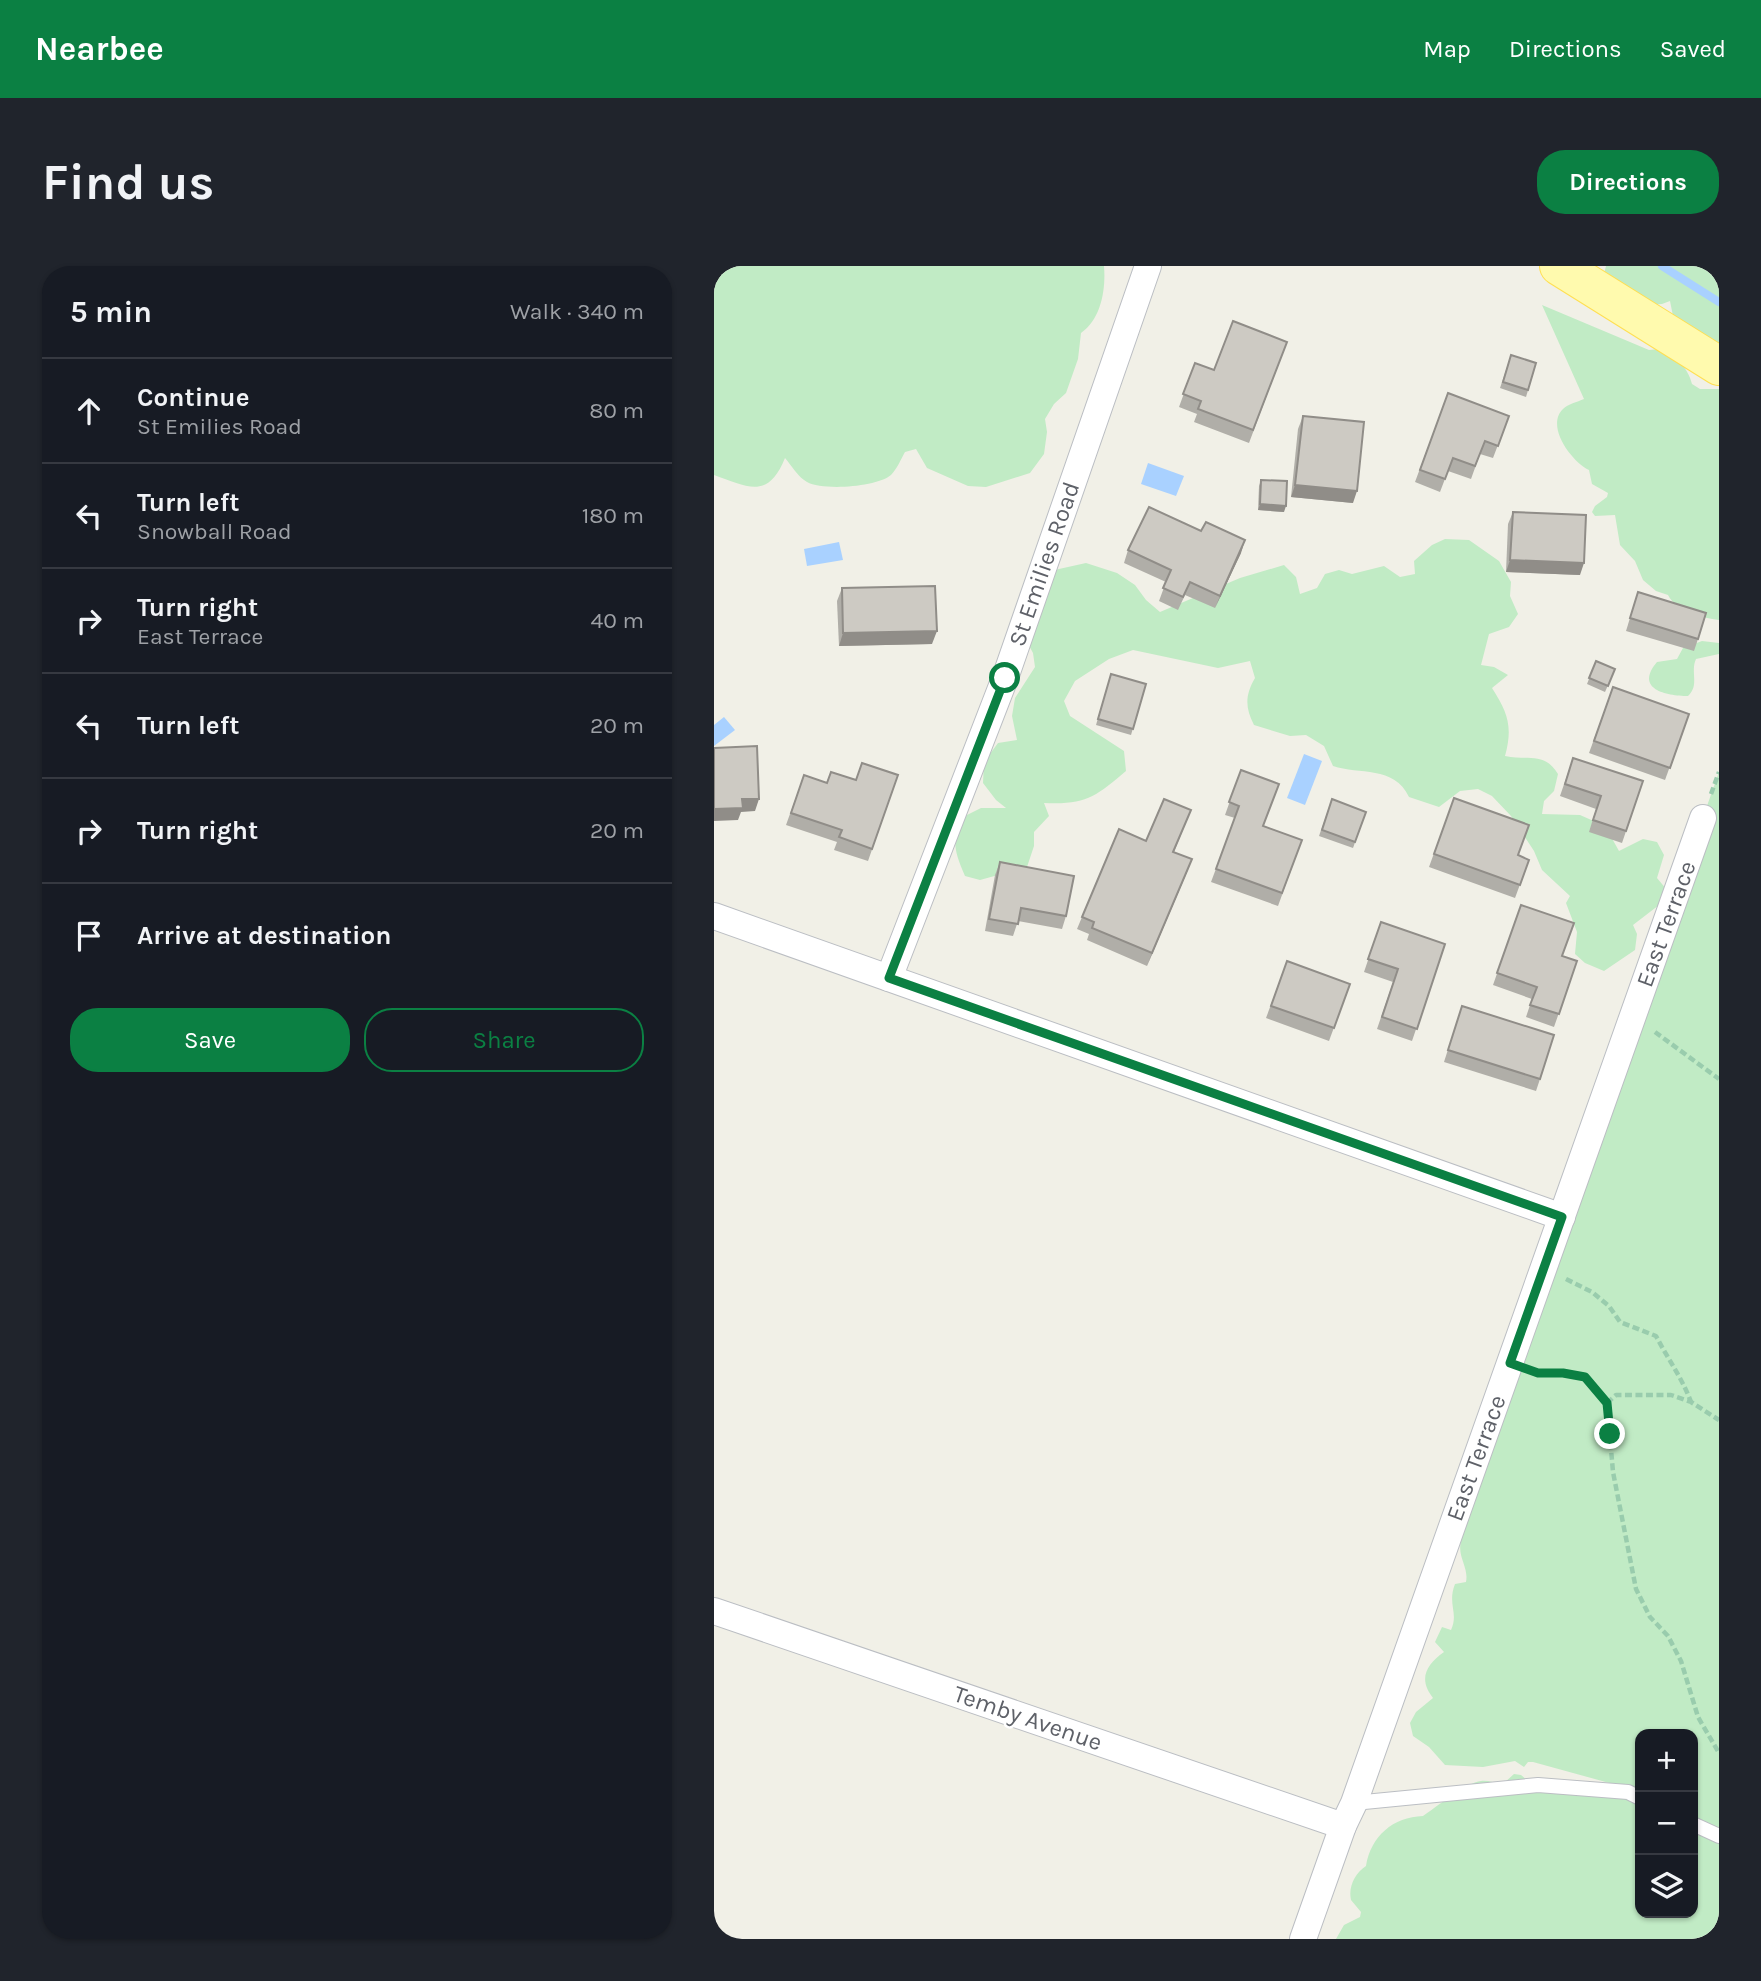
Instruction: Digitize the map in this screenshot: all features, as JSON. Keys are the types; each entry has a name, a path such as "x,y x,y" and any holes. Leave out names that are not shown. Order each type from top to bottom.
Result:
{"main road":[{"path":"1559,266 1719,366"}],"street":[{"name":"St Emilies Road","path":"889,978 1005,678 1148,266"},
{"name":"East Terrace","path":"1303,1939 1703,818"},
{"path":"714,916 1562,1217"},
{"name":"Temby Avenue","path":"714,1611 1349,1815"}],"lane":[{"path":"1349,1815 1538,1785 1628,1792 1635,1796"},
{"path":"1698,1826 1719,1836"}],"path":[{"path":"1633,1016 1719,1079"},
{"path":"1544,1269 1592,1292 1609,1307 1620,1322 1656,1336 1683,1381 1691,1402"},
{"path":"1510,1363 1538,1373 1563,1373 1585,1377 1607,1403 1613,1472 1636,1589 1650,1617 1668,1636 1681,1661 1698,1717 1719,1753"},
{"path":"1607,1403 1616,1395 1671,1395 1691,1402 1719,1420"}],"green space":[{"path":"714,266 1104,266 1104,275 1098,312 1081,333 1078,359 1066,393 1054,404 1045,419 1047,432 1044,454 1030,473 986,487 968,486 927,468 916,449 905,452 891,475 862,485 815,485 801,477 785,458 772,480 756,487 714,475"},
{"path":"1606,266 1719,266 1719,346 1675,326 1670,301 1633,306 1603,278"},
{"path":"1542,305 1649,350 1664,351 1682,364 1692,384 1700,389 1719,389 1719,620 1683,609 1668,595 1656,591 1643,580 1635,561 1620,545 1615,515 1595,516 1592,512 1608,493 1592,484 1589,470 1569,452 1559,434 1558,416 1563,409 1584,399"},
{"path":"1445,539 1469,540 1499,561 1511,582 1510,596 1518,614 1509,627 1489,634 1481,665 1494,667 1508,675 1492,688 1508,720 1509,737 1505,756 1535,758 1547,762 1558,774 1554,791 1544,801 1542,814 1580,815 1605,826 1619,851 1643,839 1657,842 1664,855 1657,878 1667,890 1659,905 1633,925 1637,934 1635,950 1604,971 1585,963 1575,954 1577,932 1566,903 1570,896 1542,870 1534,851 1511,816 1492,796 1478,789 1460,791 1439,807 1409,797 1394,780 1385,776 1333,766 1324,746 1306,735 1290,736 1254,725 1248,707 1249,690 1255,678 1250,661 1218,668 1133,650 1109,659 1075,681 1064,701 1070,716 1124,751 1126,771 1089,798 1044,803 1049,816 1034,832 1034,846 1027,867 980,880 965,876 956,848 959,819 981,808 1006,808 983,783 984,762 998,743 1017,740 1012,716 1015,698 1035,667 1033,653 1026,640 1050,571 1086,563 1117,573 1135,585 1146,600 1160,612 1240,578 1284,565 1296,577 1300,594 1317,588 1325,574 1339,570 1352,574 1384,566 1400,577 1415,574 1414,561 1432,545"},
{"path":"1702,641 1719,643 1719,654 1696,659 1694,683 1688,696 1662,692 1651,685 1651,671 1657,662 1677,659 1683,648"},
{"path":"1719,772 1719,1939 1336,1939 1344,1925 1360,1917 1361,1912 1351,1900 1352,1885 1356,1876 1366,1866 1378,1837 1393,1824 1423,1816 1475,1782 1504,1783 1514,1774 1527,1780 1547,1778 1574,1784 1613,1784 1533,1762 1528,1762 1524,1767 1515,1761 1483,1767 1445,1765 1429,1747 1413,1736 1410,1723 1416,1712 1433,1698 1426,1685 1426,1673 1444,1652 1435,1642 1442,1627 1451,1630 1455,1584 1466,1582 1461,1541 1449,1536"}],"water":[{"path":"1148,463 1184,476 1176,496 1141,484"},
{"path":"839,542 843,560 807,566 804,549"},
{"path":"724,717 735,730 714,746 714,725"},
{"path":"1304,754 1322,761 1305,805 1287,798"}],"building":[{"path":"1233,321 1287,342 1253,430 1198,409 1201,401 1183,394 1195,363 1214,370"},
{"path":"1511,355 1536,363 1528,390 1503,382"},
{"path":"1448,393 1509,416 1498,446 1485,441 1475,466 1453,458 1445,479 1420,470"},
{"path":"1303,416 1364,422 1357,491 1295,485"},
{"path":"1261,480 1287,481 1286,506 1260,504"},
{"path":"1149,507 1201,531 1206,522 1245,540 1220,596 1190,582 1183,597 1163,588 1171,570 1128,550"},
{"path":"1513,512 1586,515 1584,563 1510,560"},
{"path":"935,586 937,631 843,633 842,588"},
{"path":"1638,592 1706,613 1698,639 1630,618"},
{"path":"1596,661 1615,669 1608,686 1589,678"},
{"path":"1111,674 1146,684 1133,729 1098,719"},
{"path":"1613,687 1689,714 1670,768 1594,741"},
{"path":"757,746 759,799 742,799 743,808 714,809 714,748"},
{"path":"1573,758 1643,781 1626,831 1593,820 1601,796 1565,784"},
{"path":"862,763 898,775 872,849 839,837 842,830 791,813 804,775 827,783 831,772 856,780"},
{"path":"1241,770 1279,784 1263,826 1302,840 1282,893 1216,869 1239,806 1229,802"},
{"path":"1454,798 1529,825 1518,855 1529,860 1520,885 1434,854"},
{"path":"1164,799 1191,810 1173,852 1192,859 1152,953 1092,928 1094,922 1082,917 1119,829 1146,841"},
{"path":"1332,799 1366,812 1355,842 1322,830"},
{"path":"1000,862 1074,876 1066,916 1021,908 1018,924 989,919"},
{"path":"1521,905 1574,923 1562,956 1577,961 1559,1014 1530,1005 1537,987 1497,973"},
{"path":"1381,922 1445,944 1417,1029 1382,1017 1398,969 1368,959"},
{"path":"1287,961 1350,984 1334,1028 1271,1006"},
{"path":"1462,1006 1554,1035 1540,1079 1448,1050"}],"waterway":[{"path":"1662,266 1719,302"}],"route":[{"path":"1005,678 889,978 1562,1217 1510,1363 1538,1373 1563,1373 1585,1377 1607,1403 1610,1434"}]}
